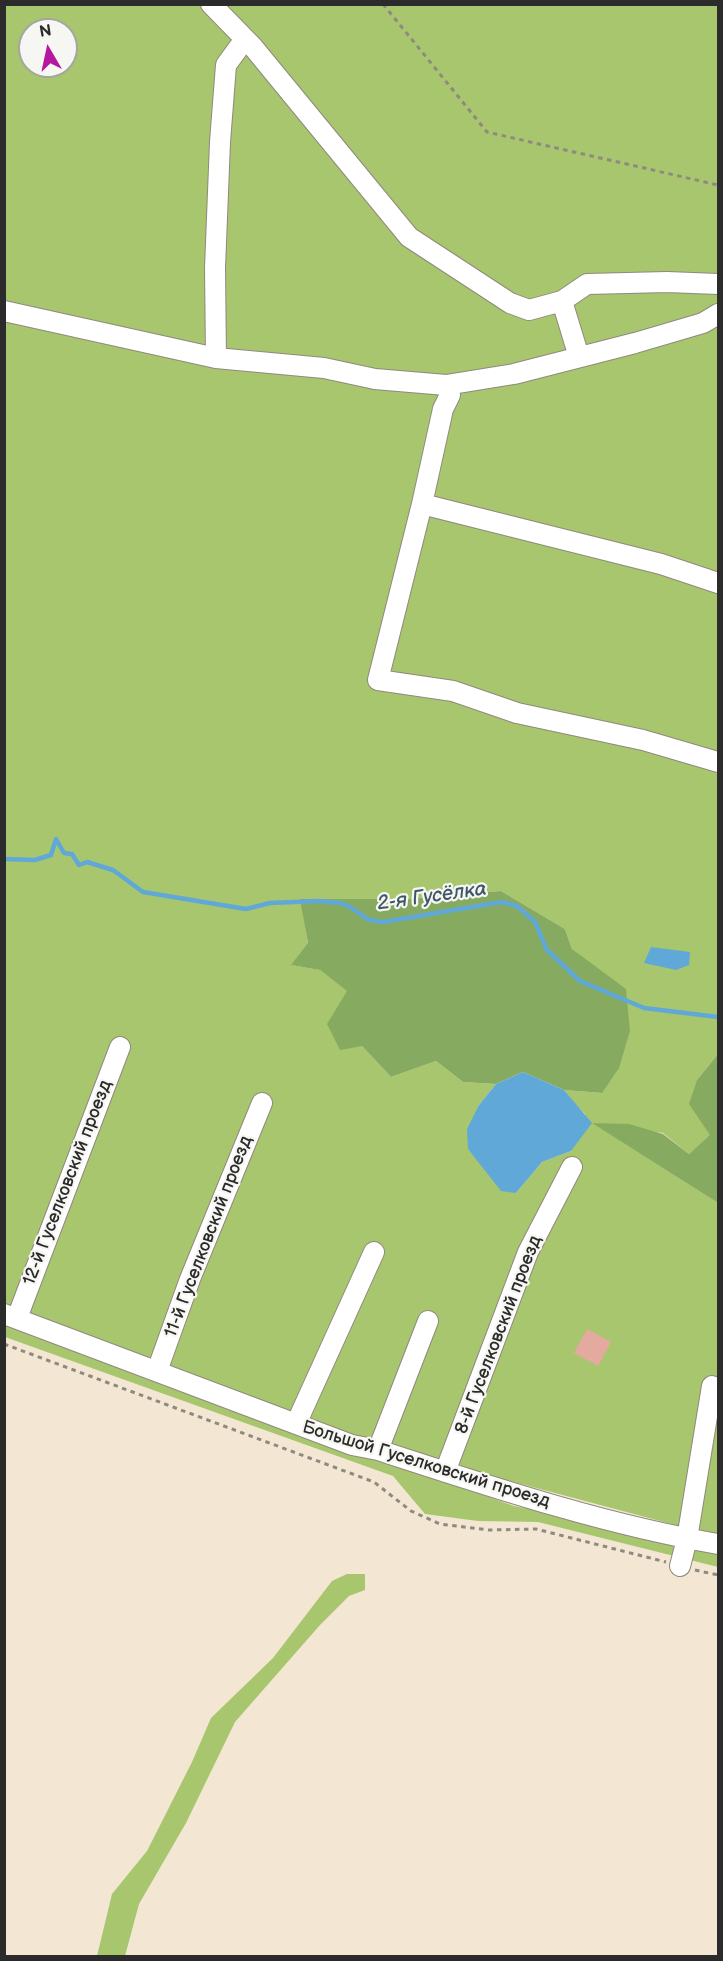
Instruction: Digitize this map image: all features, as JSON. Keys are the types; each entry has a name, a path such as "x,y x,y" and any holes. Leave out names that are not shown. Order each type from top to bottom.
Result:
{"street":[{"path":"211,4 245,39 409,237 510,303 529,310 562,301 587,284 667,282 718,284"},
{"path":"216,358 215,268 220,142 226,65 245,39"},
{"path":"562,301 579,357"},
{"path":"4,311 216,358 324,368 375,379 446,385 514,374 704,323 718,314"},
{"path":"450,395 443,409 378,680 453,691 517,713 643,740 718,762"},
{"path":"422,504 661,564 718,583"},
{"name":"12-й Гуселковский проезд","path":"11,1316 120,1047"},
{"name":"11-й Гуселковский проезд","path":"157,1371 190,1280 262,1102"},
{"name":"8-й Гуселковский проезд","path":"445,1472 528,1252 572,1167"},
{"path":"296,1424 374,1252"},
{"name":"Большой Гуселковский проезд","path":"11,1316 352,1445 378,1450 531,1499 687,1539 718,1544"},
{"path":"378,1450 428,1321"},
{"path":"681,1566 712,1386"}],"path":[{"path":"383,4 488,132 718,185"},
{"path":"4,1344 374,1482 411,1510 440,1524 489,1530 536,1529 718,1575"}],"green space":[{"path":"5,5 718,5 718,1054 697,1080 711,1135 689,1154 663,1133 593,1123 718,1203 718,1535 356,1440 5,1308","holes":["501,891 565,929 572,949 594,967 602,1093 564,1090 585,1114 571,1151 542,1162 516,1193 483,1166 468,1149 479,1105 496,1084 463,1082 436,1061 391,1077 362,1046 348,991 320,970 292,965 308,944 301,899 404,899"]},
{"path":"501,891 565,929 572,949 626,989 630,1031 619,1068 602,1093 564,1090 523,1072 496,1084 463,1082 436,1061 391,1077 362,1046 340,1050 327,1024 347,991 320,970 291,965 308,943 300,899 404,899"},
{"path":"718,1054 718,1203 592,1123 629,1124 663,1134 689,1154 710,1135 689,1104 697,1080"},
{"path":"5,1322 514,1506 718,1547 718,1567 538,1522 478,1521 425,1514 393,1476 5,1337"},
{"path":"347,1574 365,1574 365,1590 349,1596 320,1625 235,1722 186,1823 139,1904 125,1956 97,1956 112,1894 147,1851 192,1762 211,1718 273,1658 332,1581"}],"water":[{"path":"651,947 690,952 689,965 676,970 644,963"},
{"path":"523,1072 564,1090 592,1123 571,1151 542,1162 516,1193 501,1191 468,1149 467,1129 479,1105 496,1084"}],"building":[{"path":"587,1329 611,1342 598,1366 574,1353"}],"waterway":[{"name":"2-я Гусёлка","path":"4,859 35,860 51,855 56,839 64,853 72,854 79,865 87,862 113,870 143,892 246,909 270,903 319,901 340,903 369,920 383,922 502,902 517,906 535,922 547,950 580,981 644,1008 718,1017"}]}
